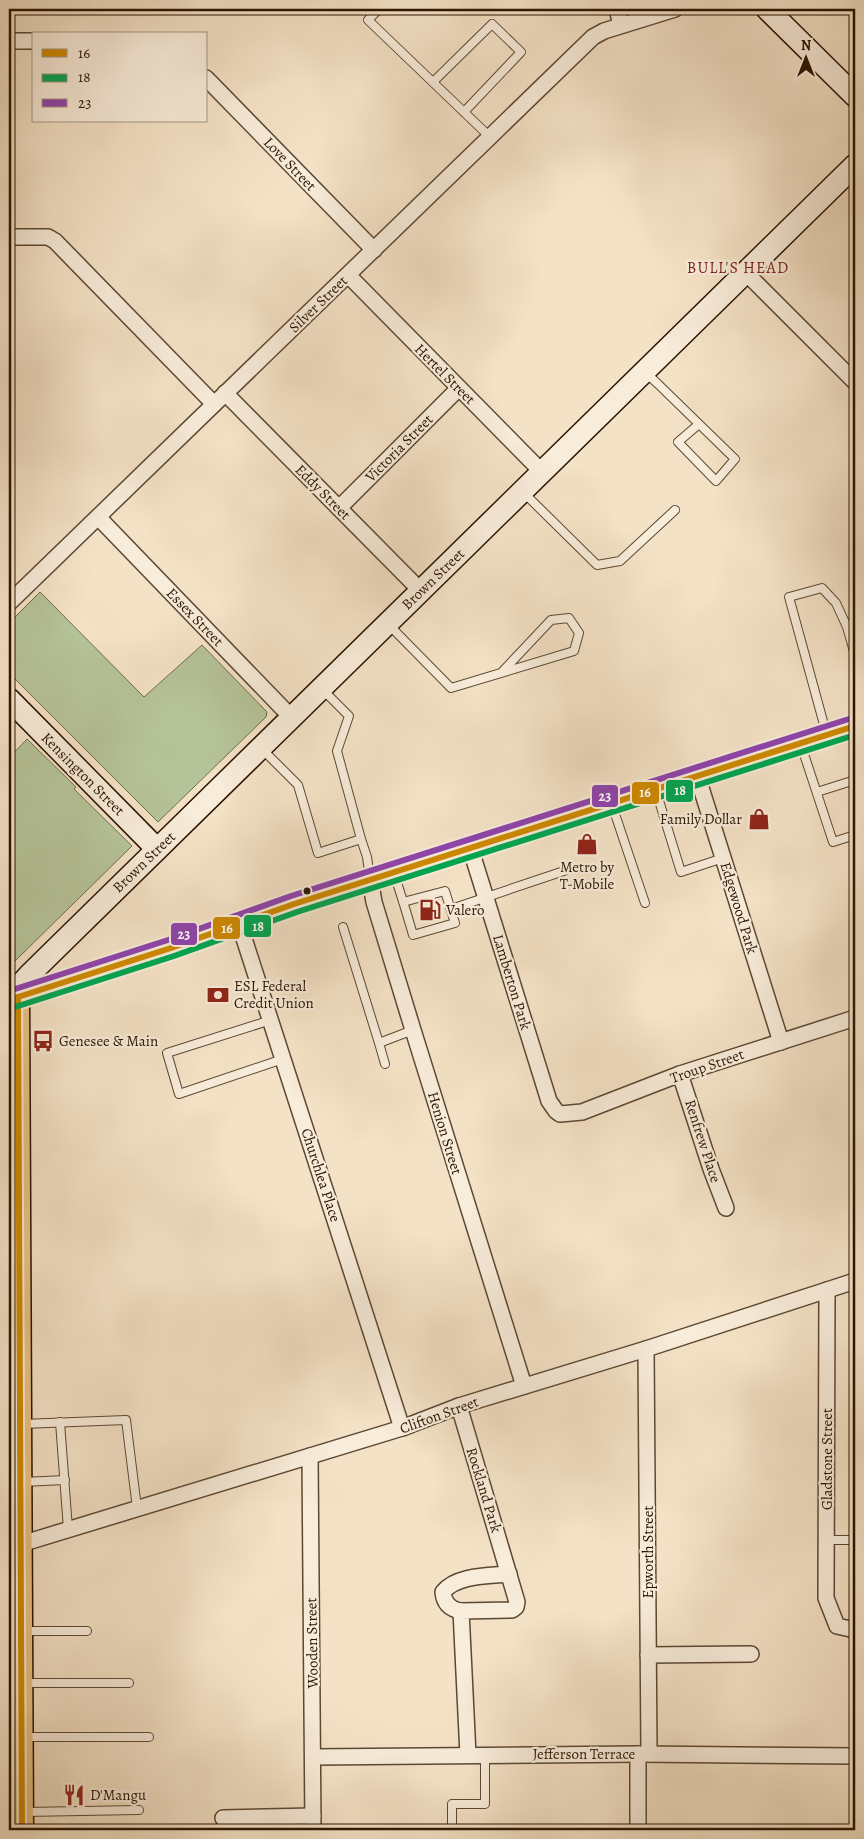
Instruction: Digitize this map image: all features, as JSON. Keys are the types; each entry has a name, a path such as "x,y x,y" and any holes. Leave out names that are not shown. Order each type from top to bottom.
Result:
{"main road":[{"path":"767,9 855,96"},
{"name":"Brown Street","path":"13,998 20,985 29,975 855,165"},
{"name":"Kensington Street","path":"9,699 157,849"},
{"path":"22,1821 21,1632 15,1544 20,1424 14,1344 13,998 171,948 239,923 470,847 855,726"}],"street":[{"path":"617,9 621,25"},
{"name":"Silver Street","path":"9,603 593,37 600,32 675,9"},
{"path":"9,41 32,41"},
{"name":"Love Street","path":"208,80 374,250"},
{"path":"9,237 48,237 55,241 214,404"},
{"path":"746,273 855,382"},
{"name":"Hertel Street","path":"348,275 542,472"},
{"name":"Victoria Street","path":"339,508 458,388"},
{"name":"Eddy Street","path":"225,394 420,591"},
{"name":"Essex Street","path":"98,517 292,718"},
{"name":"Edgewood Park","path":"697,775 781,1042"},
{"name":"Lamberton Park","path":"470,847 550,1101 560,1114"},
{"name":"Henion Street","path":"370,880 374,902 524,1386"},
{"name":"Churchlea Place","path":"239,923 402,1428"},
{"name":"Troup Street","path":"560,1114 582,1112 680,1074 855,1018"},
{"name":"Renfrew Place","path":"680,1074 711,1169 726,1208"},
{"name":"Clifton Street","path":"15,1544 68,1530 402,1428 459,1406 646,1349 855,1281"},
{"name":"Gladstone Street","path":"827,1290 826,1598 837,1626 855,1630"},
{"name":"Epworth Street","path":"638,1830 648,1655 646,1349"},
{"name":"Rockland Park","path":"459,1406 517,1602 516,1607 512,1610 461,1611"},
{"name":"Wooden Street","path":"310,1456 313,1823"},
{"path":"468,1755 461,1611 454,1610 447,1604 443,1592 448,1585 472,1578 509,1574"},
{"path":"648,1655 751,1654"},
{"name":"Jefferson Terrace","path":"313,1757 485,1754 855,1756"},
{"path":"232,1822 313,1823"}],"lane":[{"path":"379,9 368,20 490,137"},
{"path":"433,82 492,24 521,52 464,112"},
{"path":"645,372 736,459 716,482 678,442 699,424"},
{"path":"522,492 597,565 620,561 675,510"},
{"path":"827,734 789,597 822,588 836,603 847,627 855,656"},
{"path":"388,623 451,688 574,651 579,633 568,618 551,620 502,672"},
{"path":"321,688 348,716 337,751 367,857 370,880"},
{"path":"800,743 832,842 855,835"},
{"path":"261,748 298,785 318,853 361,839"},
{"path":"817,792 855,780"},
{"path":"655,789 682,872 723,858"},
{"path":"611,803 645,903"},
{"path":"451,909 564,871"},
{"path":"394,872 403,902 413,935 455,923 445,891 403,902"},
{"path":"342,927 385,1064"},
{"path":"271,1020 167,1053 179,1094 283,1059"},
{"path":"379,1043 413,1030"},
{"path":"20,1424 126,1420 137,1508"},
{"path":"60,1422 68,1530"},
{"path":"19,1473 65,1480"},
{"path":"826,1540 855,1540"},
{"path":"21,1632 87,1631"},
{"path":"22,1683 129,1683"},
{"path":"22,1737 149,1737"},
{"path":"452,1830 452,1804 485,1804 485,1754"},
{"path":"22,1821 139,1810"}],"green space":[{"path":"40,592 144,697 202,645 267,712 266,717 158,822 9,673 9,623"},
{"path":"27,739 132,846 14,962 9,964 9,758"}],"transit line":[{"name":"23","path":"9,991 168,940 291,896 852,718"},
{"name":"16","path":"18,997 171,948 294,904 855,726"},
{"name":"18","path":"12,1008 174,956 297,912 855,735"},
{"name":"16","path":"18,997 22,1830"}],"place":[{"name":"Family Dollar","path":"759,819"},
{"name":"Metro by T-Mobile","path":"587,844"},
{"name":"Valero","path":"430,910"},
{"name":"ESL Federal Credit Union","path":"218,995"},
{"name":"Genesee & Main","path":"43,1041"},
{"name":"D'Mangu","path":"74,1795"}],"district":[{"name":"BULL'S HEAD","path":"738,267"}]}
